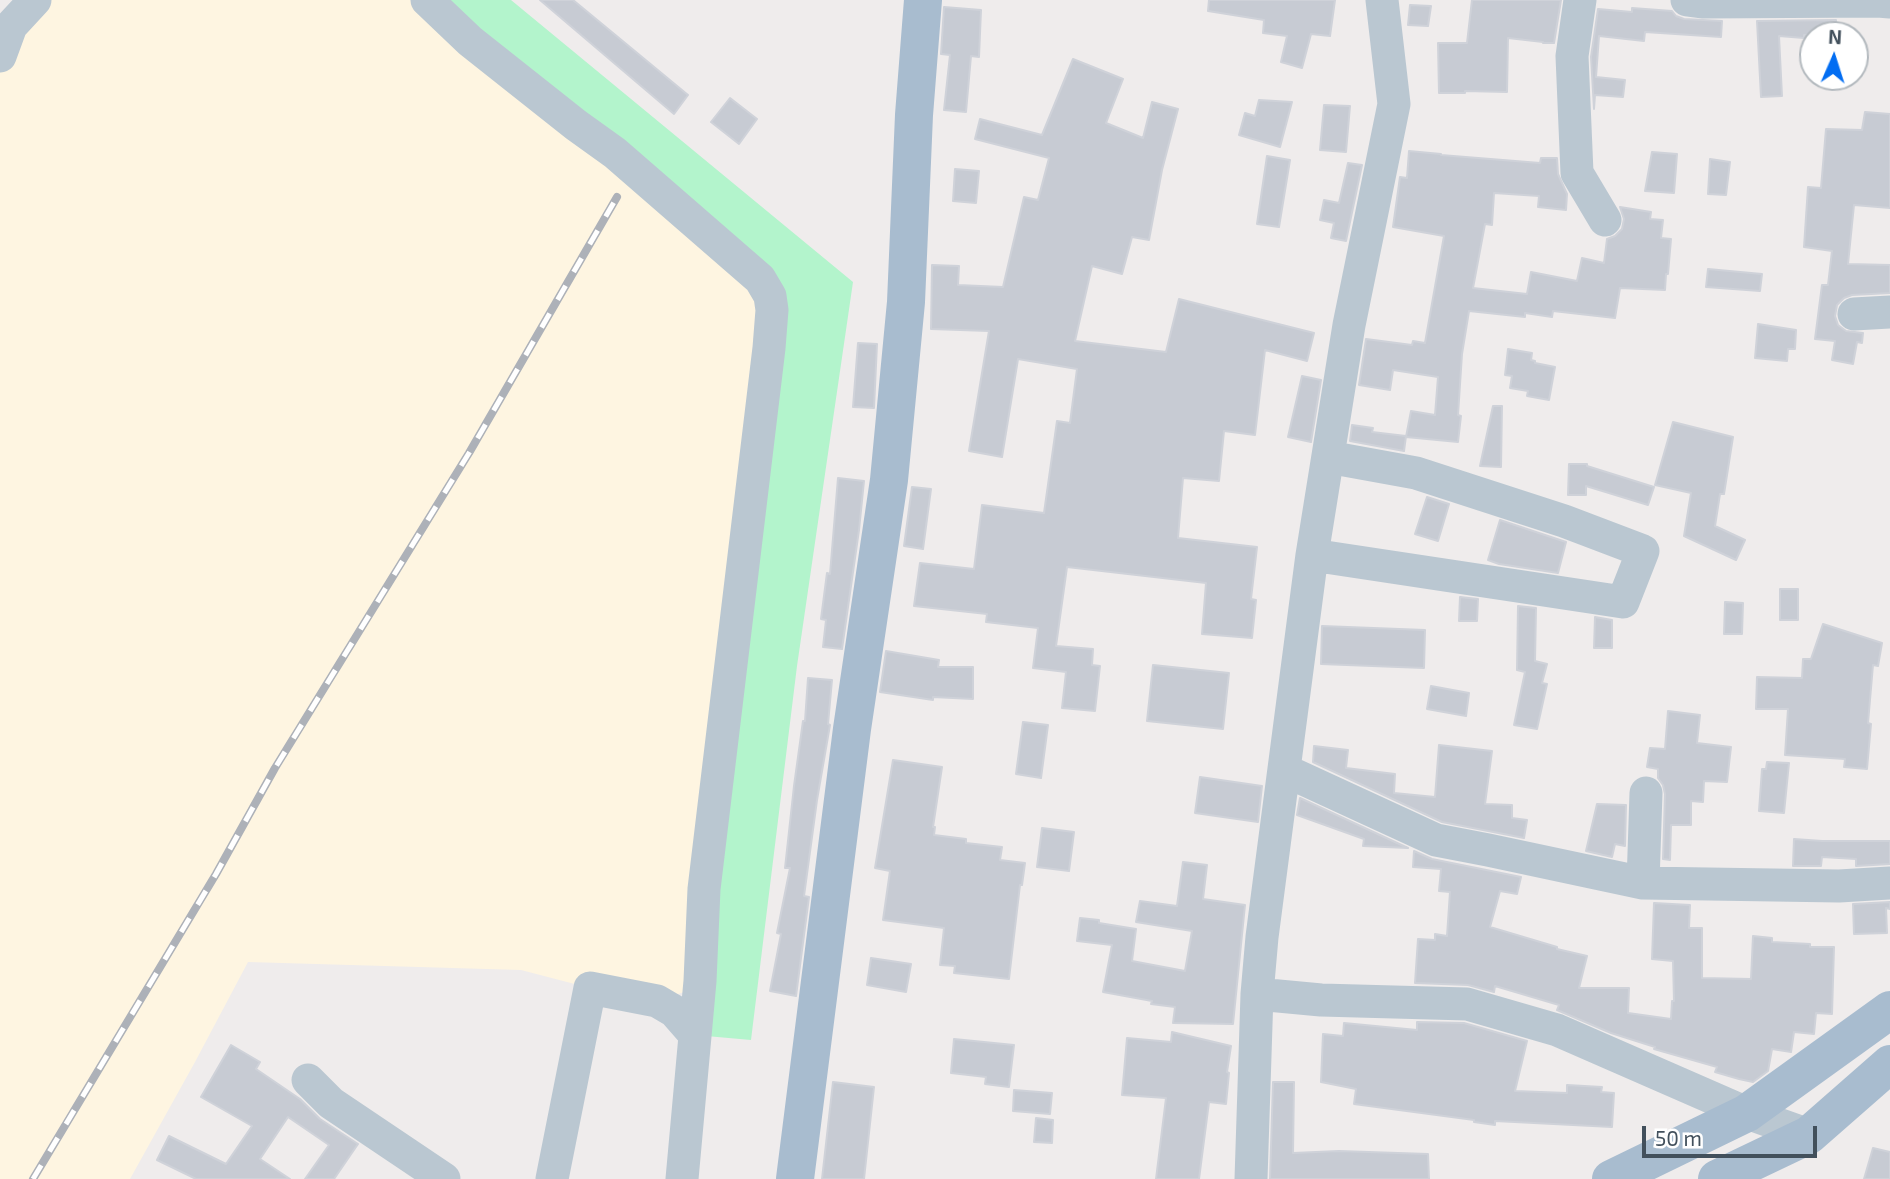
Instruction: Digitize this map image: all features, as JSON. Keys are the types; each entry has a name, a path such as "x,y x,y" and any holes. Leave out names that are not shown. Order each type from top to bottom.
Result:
{"main road":[{"path":"795,1179 852,729 889,480 906,302 914,115 923,0"},
{"path":"1611,1179 1746,1113 1890,1010"},
{"path":"1717,1179 1809,1135 1890,1064"}],"street":[{"path":"0,56 11,26 35,0"},
{"path":"427,0 490,57 660,190 760,279 770,296 772,310 769,348 704,889 700,981 682,1179"},
{"path":"1251,1179 1256,994 1312,555 1349,325 1394,104 1382,0"},
{"path":"1580,0 1572,56 1577,173 1605,220"},
{"path":"1687,0 1890,2"},
{"path":"1854,314 1890,312"},
{"path":"1312,555 1623,603 1643,551 1564,521 1416,473 1328,457"},
{"path":"1284,770 1436,840 1643,883 1839,886 1890,883"},
{"path":"1643,883 1646,793"},
{"path":"552,1179 590,988 657,1001 674,1011 695,1035"},
{"path":"1256,994 1321,1000 1467,1004 1556,1030 1746,1113 1809,1135"},
{"path":"308,1080 331,1103 444,1179"}],"shaded area":[{"path":"35,0 427,0 760,279 684,992 657,1001 590,988 521,970 248,962 130,1179 0,1179 0,56"}],"green space":[{"path":"427,0 511,0 853,282 797,666 751,1040 695,1035 772,310"}],"building":[{"path":"540,0 573,0 688,95 674,114"},
{"path":"1209,0 1335,0 1330,36 1311,34 1302,68 1281,62 1287,36 1263,33 1264,20 1208,11"},
{"path":"1472,0 1561,0 1554,43 1508,38 1507,92 1439,93 1438,43 1467,43"},
{"path":"1410,5 1431,6 1428,26 1408,25"},
{"path":"944,7 981,10 979,57 971,56 966,112 944,110 950,55 941,54"},
{"path":"1632,8 1672,11 1684,19 1722,21 1721,37 1645,32 1644,41 1599,36 1596,77 1625,80 1623,97 1595,95 1594,109 1591,57 1598,9 1632,12"},
{"path":"1836,20 1799,21 1799,38 1779,36 1782,96 1761,97 1757,21"},
{"path":"1073,59 1123,79 1106,123 1143,138 1152,102 1178,109 1162,170 1149,240 1132,237 1122,274 1092,266 1075,341 1166,352 1179,299 1314,333 1307,361 1265,350 1255,435 1224,431 1219,481 1183,478 1178,538 1257,547 1251,599 1256,600 1252,638 1202,634 1206,583 1067,567 1056,646 1093,649 1092,665 1100,666 1095,711 1062,708 1066,672 1033,668 1038,628 986,622 987,614 914,606 920,563 974,569 982,505 1044,513 1057,421 1070,423 1077,369 1018,359 1002,457 969,451 989,331 931,329 932,265 959,266 958,285 1003,287 1024,197 1038,200 1049,158 975,139 980,119 1042,135"},
{"path":"730,98 757,119 739,144 711,122"},
{"path":"1259,100 1292,102 1280,147 1239,135 1245,113 1255,116"},
{"path":"1324,105 1350,106 1346,152 1320,150"},
{"path":"1865,112 1890,114 1890,208 1854,205 1848,264 1890,265 1890,293 1852,295 1837,305 1835,316 1838,325 1846,331 1863,333 1862,343 1857,342 1853,364 1832,360 1835,341 1815,339 1822,285 1828,285 1832,251 1804,247 1808,187 1821,188 1826,129 1862,130"},
{"path":"1409,151 1540,163 1541,158 1557,158 1558,174 1567,194 1566,210 1538,207 1539,196 1494,193 1492,225 1485,224 1473,288 1527,294 1531,272 1577,281 1582,258 1604,263 1607,239 1622,229 1624,219 1620,207 1651,212 1650,219 1663,220 1661,238 1671,239 1665,290 1620,288 1615,318 1553,311 1552,317 1525,313 1525,317 1469,311 1462,354 1458,442 1406,437 1411,411 1435,415 1438,377 1393,370 1390,390 1359,385 1366,339 1412,345 1413,341 1425,343 1444,236 1393,227 1400,177 1407,178"},
{"path":"1652,152 1677,154 1674,193 1645,191"},
{"path":"1267,156 1290,160 1279,227 1257,224"},
{"path":"1710,159 1730,162 1726,195 1708,194"},
{"path":"1348,163 1362,165 1346,241 1331,238 1334,223 1320,220 1324,200 1339,203"},
{"path":"955,169 979,171 976,203 953,201"},
{"path":"1708,269 1762,274 1760,291 1706,287"},
{"path":"1758,324 1796,330 1795,349 1788,349 1787,361 1755,358"},
{"path":"858,343 877,344 874,408 853,407"},
{"path":"1508,349 1532,353 1531,360 1535,363 1555,367 1549,400 1527,396 1528,391 1510,388 1512,376 1505,375"},
{"path":"1302,376 1321,380 1311,442 1288,437"},
{"path":"1493,406 1502,406 1501,467 1480,466"},
{"path":"1673,422 1733,437 1724,494 1720,494 1715,526 1745,540 1736,560 1684,536 1691,493 1655,485"},
{"path":"1352,425 1373,428 1372,432 1406,436 1404,451 1350,441"},
{"path":"1569,464 1587,464 1654,487 1648,505 1586,486 1586,495 1568,495"},
{"path":"838,478 864,481 842,649 823,647 826,620 821,619 827,573 830,574"},
{"path":"912,487 931,489 923,549 904,546"},
{"path":"1427,497 1449,504 1438,541 1415,534"},
{"path":"1500,520 1566,542 1558,573 1488,560"},
{"path":"1780,589 1798,589 1798,620 1780,620"},
{"path":"1460,597 1478,599 1477,621 1459,621"},
{"path":"1725,602 1743,603 1742,634 1724,634"},
{"path":"1518,606 1536,608 1535,661 1547,664 1542,683 1547,684 1537,729 1514,725 1525,672 1517,670"},
{"path":"1595,617 1612,620 1612,648 1594,648"},
{"path":"1823,624 1882,643 1878,666 1873,665 1867,769 1844,767 1845,759 1785,755 1788,709 1756,709 1757,677 1802,678 1803,659 1811,659"},
{"path":"1322,626 1425,630 1424,668 1321,664"},
{"path":"886,651 939,660 938,667 973,667 973,699 933,697 933,700 880,692"},
{"path":"1153,665 1229,673 1223,729 1147,721"},
{"path":"808,678 832,680 830,725 804,896 809,897 796,996 770,991 781,934 777,933 790,868 785,868 794,786 805,721"},
{"path":"1431,686 1469,693 1466,716 1427,709"},
{"path":"1668,711 1700,715 1697,743 1731,747 1727,782 1704,781 1703,802 1691,801 1691,825 1671,825 1670,860 1663,859 1663,785 1658,778 1658,769 1647,767 1650,748 1665,749"},
{"path":"1023,722 1048,725 1041,778 1016,774"},
{"path":"1439,745 1492,751 1485,804 1512,805 1512,818 1527,820 1524,838 1442,822 1313,762 1314,746 1348,750 1346,768 1395,774 1394,793 1435,797"},
{"path":"893,760 942,767 934,835 966,839 966,843 1002,847 1000,860 1025,863 1009,979 954,973 955,966 940,965 944,928 883,920 890,871 875,868"},
{"path":"1767,762 1789,763 1784,813 1759,811 1762,769 1766,769"},
{"path":"1200,777 1262,786 1258,822 1195,813"},
{"path":"1300,798 1408,848 1363,846 1364,839 1297,815"},
{"path":"1597,804 1626,805 1625,846 1615,844 1612,857 1586,851"},
{"path":"1042,828 1074,832 1069,871 1037,867"},
{"path":"1794,839 1890,841 1890,864 1856,866 1856,859 1822,857 1821,866 1793,866"},
{"path":"1414,851 1432,859 1521,877 1517,894 1500,891 1490,927 1587,956 1579,988 1629,988 1628,1013 1671,1019 1674,1001 1673,961 1652,959 1654,903 1690,905 1689,928 1702,928 1702,978 1751,979 1753,936 1772,938 1772,942 1834,947 1832,1014 1816,1013 1814,1034 1794,1032 1791,1052 1772,1049 1768,1071 1753,1082 1715,1072 1717,1067 1654,1049 1655,1047 1611,1033 1557,1010 1559,1005 1495,986 1494,992 1468,985 1415,983 1418,939 1435,940 1435,934 1447,936 1450,892 1439,891 1441,869 1413,867"},
{"path":"1183,862 1207,865 1203,899 1245,905 1233,1024 1173,1023 1175,1007 1103,992 1112,945 1077,941 1080,918 1136,929 1132,961 1185,971 1192,931 1136,922 1140,901 1177,906"},
{"path":"1890,902 1890,909 1886,908 1887,933 1854,934 1853,904"},
{"path":"871,958 911,964 906,992 867,985"},
{"path":"1417,1022 1464,1023 1527,1041 1515,1091 1567,1093 1567,1085 1602,1087 1601,1092 1614,1093 1612,1127 1495,1121 1495,1125 1354,1104 1356,1089 1321,1082 1323,1034 1343,1036 1344,1023 1417,1030"},
{"path":"1172,1032 1231,1046 1226,1104 1209,1102 1199,1179 1156,1179 1166,1098 1122,1095 1127,1038 1171,1042"},
{"path":"954,1039 1014,1045 1009,1087 985,1084 986,1077 951,1073"},
{"path":"231,1045 260,1062 256,1069 300,1099 320,1119 358,1144 334,1179 305,1179 329,1145 288,1117 260,1159 290,1179 196,1179 157,1160 169,1136 226,1164 252,1126 201,1097"},
{"path":"833,1082 874,1087 864,1179 822,1179"},
{"path":"1273,1082 1294,1082 1293,1153 1339,1151 1428,1154 1429,1179 1270,1179"},
{"path":"1014,1090 1052,1093 1050,1114 1013,1111"},
{"path":"1036,1118 1053,1120 1052,1143 1034,1142"},
{"path":"1873,1148 1890,1152 1890,1179 1864,1179"}],"railway":[{"path":"33,1179 216,874 275,768 469,453 617,197"}]}
